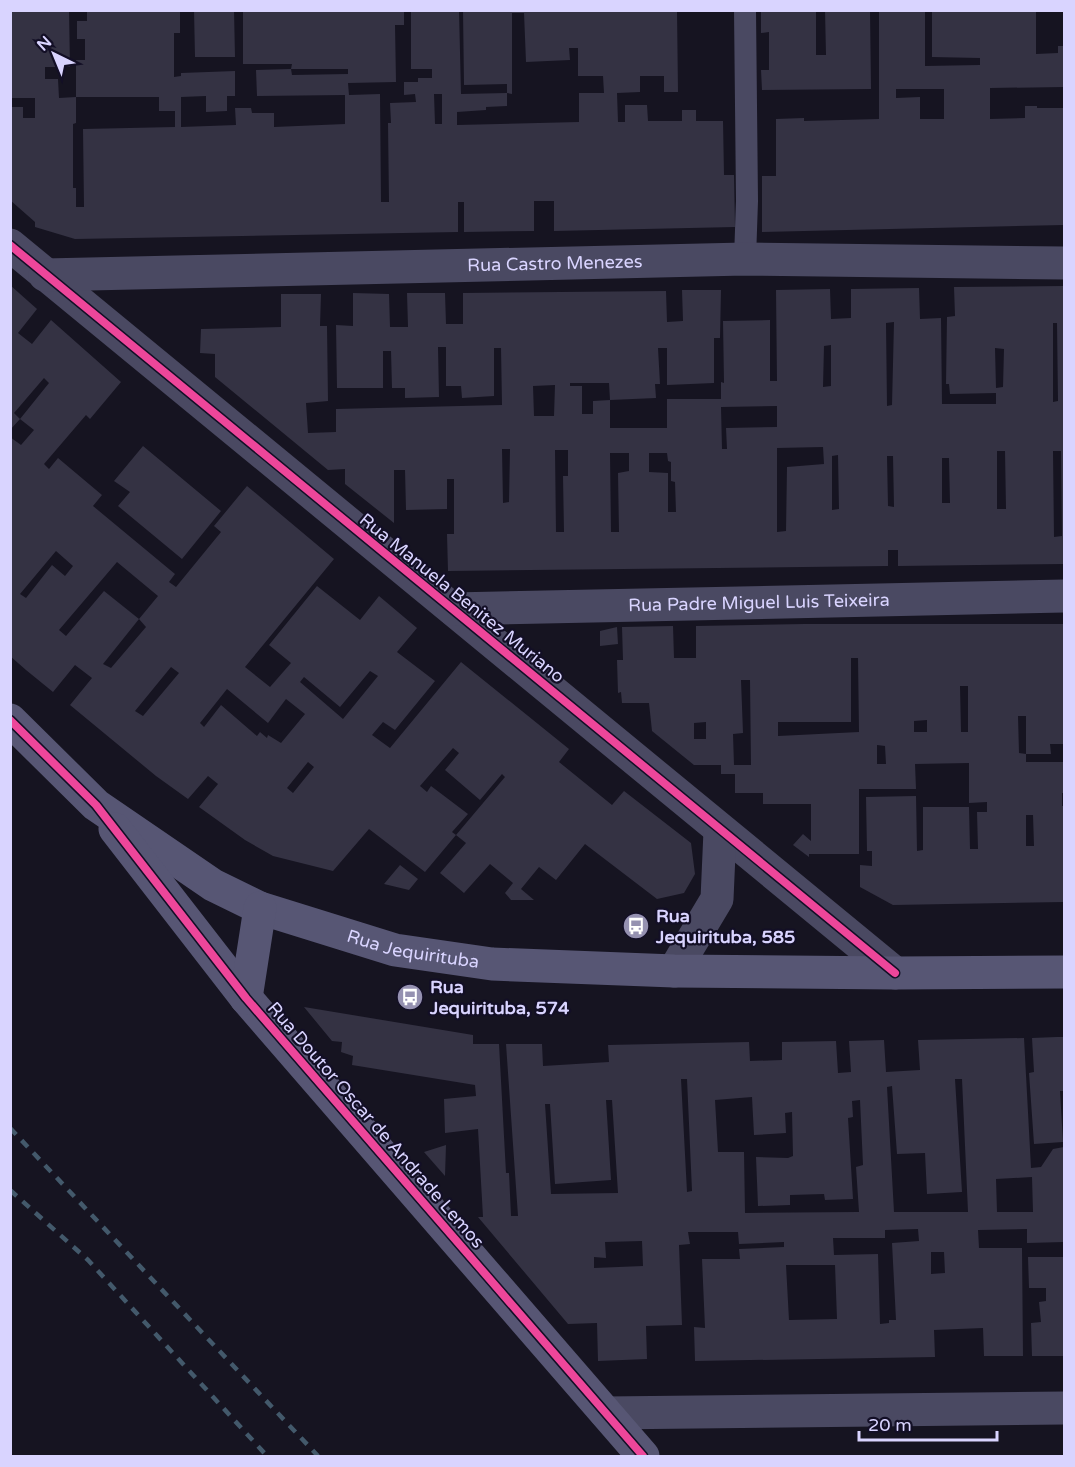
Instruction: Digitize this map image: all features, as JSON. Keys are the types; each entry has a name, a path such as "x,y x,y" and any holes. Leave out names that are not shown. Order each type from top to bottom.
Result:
{"street":[{"name":"Rua Manuela Benitez Muriano","path":"10,245 895,973"},
{"name":"Rua Castro Menezes","path":"45,275 745,259 1065,263"},
{"name":"Rua Padre Miguel Luis Teixeira","path":"453,609 1065,596"},
{"name":"Rua Jequirituba","path":"10,720 96,805 213,885 260,908 337,933 406,951 492,964 674,971 1065,972"},
{"name":"Rua Doutor Oscar de Andrade Lemos","path":"96,805 246,998 643,1456"},
{"path":"674,971 717,899 720,831"},
{"name":"Rua Doutor Oscar de Andrade Lemos","path":"246,998 260,908"},
{"path":"606,1413 1065,1408"}],"lane":[{"path":"745,10 747,201 745,259"}],"building":[{"path":"10,10 69,10 70,67 45,67 45,79 58,79 59,98 76,97 76,60 85,60 85,39 77,39 77,21 87,21 87,10 180,10 180,33 174,33 174,77 181,76 181,73 235,71 235,96 227,96 227,111 206,112 206,96 181,97 181,127 236,125 235,108 251,108 252,113 274,113 274,127 345,124 345,95 257,96 256,70 291,69 292,64 243,64 243,10 404,10 404,25 395,25 396,82 348,83 349,95 380,94 381,202 389,202 390,103 416,102 415,94 404,95 404,82 418,82 418,78 432,78 432,69 411,69 411,10 459,10 461,94 507,93 507,84 464,85 463,10 677,10 678,92 664,92 664,76 640,76 640,92 617,93 618,122 625,122 625,105 647,105 648,121 682,121 682,110 696,110 696,121 723,121 724,175 734,175 735,227 554,231 554,201 534,201 534,231 464,232 464,202 458,202 458,232 75,239 35,227 35,222 10,200 10,107 23,107 23,118 35,118 35,98 10,98","holes":["512,13 524,13 526,62 570,60 569,48 578,48 578,76 603,76 604,93 579,93 579,122 457,125 457,112 507,106 507,93 512,94","291,69 348,69 348,74 292,75","434,94 442,94 442,124 435,124","76,97 159,97 159,111 175,111 175,127 83,129 84,207 76,207 76,188 73,188 73,124 76,123"]},
{"path":"194,10 234,10 235,57 195,57"},
{"path":"761,10 816,10 816,55 826,55 825,10 870,10 871,89 762,90 761,70 769,70 769,32 761,33"},
{"path":"879,10 925,10 925,66 980,65 980,58 932,57 932,10 1036,10 1036,54 1058,53 1058,46 1064,46 1064,87 990,88 990,119 1025,118 1025,106 1064,108 1064,225 762,232 762,176 776,176 776,119 804,118 804,121 879,119","holes":["896,89 944,89 944,119 920,119 920,97 896,98"]},
{"path":"10,285 37,309 18,333 32,344 51,320 121,382 90,419 86,415 44,464 49,469 58,458 102,495 93,506 175,574 169,582 176,587 221,532 214,526 247,486 334,559 245,667 270,687 291,663 269,645 317,586 360,620 379,596 417,628 397,652 435,681 395,730 383,722 372,735 390,748 461,662 569,749 559,762 612,805 624,791 691,843 695,874 684,893 657,899 585,844 556,880 539,867 521,889 534,900 511,900 505,893 513,883 490,864 464,893 440,873 466,843 456,835 425,872 369,829 333,871 273,856 245,840 199,807 218,784 208,776 188,799 156,776 70,705 92,678 75,665 53,692 10,656 10,437 21,445 34,430 20,419 10,430","holes":["44,378 49,383 20,419 14,413","56,551 73,566 65,576 52,565 26,598 20,594","117,562 158,596 139,619 104,591 66,636 59,630","139,619 146,627 111,668 103,664","171,667 179,673 143,716 135,711","370,671 378,676 343,719 300,682 304,677 340,707","227,689 268,723 286,699 305,714 281,743 268,735 267,738 260,732 257,736 221,705 204,727 200,723","453,748 459,753 445,770 480,800 502,774 505,777 456,835 452,832 468,814 431,786 427,792 420,786","308,762 314,767 293,793 287,788"]},
{"path":"1064,286 1064,564 898,566 898,550 888,550 888,566 448,571 447,534 454,534 454,479 447,479 447,509 406,510 405,470 394,470 394,523 345,484 345,469 328,470 215,377 215,354 200,353 201,329 281,327 281,294 321,294 320,326 327,326 328,401 306,403 308,433 336,432 336,409 502,405 501,348 494,348 494,396 462,398 461,386 446,386 446,347 438,347 439,397 405,398 405,388 392,388 391,351 383,351 383,388 337,388 336,325 353,326 353,293 389,294 390,327 408,327 407,293 445,293 446,324 463,324 463,293 666,291 667,322 683,321 682,290 721,290 720,338 714,338 714,383 667,385 667,348 658,348 660,384 655,384 656,398 610,400 610,428 667,428 667,399 721,399 721,382 724,383 723,321 770,320 770,381 777,381 776,290 830,289 831,319 851,318 851,289 919,288 920,319 941,318 942,404 996,404 996,393 950,394 949,384 946,384 947,317 955,316 954,287","holes":["894,322 892,405 887,406 886,323","1053,323 1057,323 1058,401 1053,402","831,345 831,386 823,387 824,346","995,348 1004,349 1003,387 996,388","570,383 609,383 610,400 593,401 593,414 582,414 582,386 570,386","555,385 554,416 534,416 533,386","777,406 777,427 726,428 727,449 722,449 721,407","823,447 824,464 787,467 786,531 777,532 777,448","502,449 510,449 509,502 503,503","555,450 568,450 568,476 563,476 564,532 556,532","997,451 1005,451 1006,509 997,509","1053,451 1061,451 1062,536 1054,537","610,453 629,453 629,471 618,473 619,532 611,532","649,453 667,453 668,461 671,462 671,481 675,482 676,512 668,512 668,473 649,472","838,455 839,509 832,510 832,456","887,456 893,456 894,507 888,506","942,458 949,458 950,503 942,503"]},
{"path":"143,446 221,511 182,559 118,506 130,492 114,481"},
{"path":"1064,624 1064,744 1050,744 1051,754 1026,754 1026,762 1064,762 1062,806 1064,806 1064,902 893,905 860,887 860,865 872,866 872,851 867,851 866,797 916,796 917,851 923,850 923,807 969,807 970,849 978,849 977,812 987,812 987,802 969,803 969,763 915,764 916,789 859,789 859,854 809,854 809,857 793,845 803,834 811,841 811,804 763,804 763,793 735,793 735,774 721,774 721,765 694,765 652,731 649,703 622,703 621,692 618,693 617,660 623,660 622,627 673,626 674,658 696,658 696,626","holes":["851,658 858,658 859,732 778,736 778,722 851,722","741,680 750,680 751,765 734,765 733,734 743,733","960,686 968,686 968,732 961,732","1018,716 1026,716 1026,754 1019,753","927,720 927,732 914,732 914,721","706,722 706,739 694,739 694,723","877,745 885,746 886,764 877,764","1026,815 1033,815 1034,846 1026,846"]},
{"path":"617,627 618,644 600,646 600,631"},
{"path":"400,865 418,879 409,890 384,884"},
{"path":"304,1007 473,1035 473,1044 499,1044 506,1173 509,1173 511,1216 518,1216 506,1044 542,1044 543,1066 609,1062 608,1045 749,1042 750,1061 782,1060 782,1042 836,1041 838,1073 851,1072 849,1041 884,1040 886,1072 920,1070 918,1040 1024,1038 1031,1168 1041,1167 1053,1149 1064,1147 1064,1242 1027,1243 1027,1229 978,1230 979,1248 1022,1248 1023,1356 984,1356 983,1328 934,1330 935,1357 695,1361 694,1327 705,1328 702,1259 740,1259 739,1249 784,1247 784,1242 739,1244 738,1232 688,1232 690,1244 679,1245 682,1325 646,1326 647,1359 598,1361 597,1323 568,1324 478,1217 483,1217 478,1129 445,1133 444,1099 476,1096 475,1085 352,1065 353,1056 341,1052 342,1042 332,1041","holes":["681,1079 687,1079 692,1191 687,1192","955,1079 962,1079 968,1212 894,1212 887,1087 892,1086 897,1154 925,1153 927,1194 962,1192","752,1097 754,1135 786,1133 785,1113 792,1112 793,1156 788,1158 756,1157 758,1206 790,1205 790,1195 824,1194 825,1200 853,1199 848,1118 853,1117 852,1101 860,1100 863,1165 856,1167 859,1212 745,1213 744,1152 718,1152 715,1100","606,1100 612,1100 618,1193 551,1194 545,1104 550,1104 555,1184 611,1180","1032,1177 1033,1212 997,1212 996,1179","918,1229 919,1241 892,1243 896,1320 880,1324 878,1254 834,1255 833,1238 885,1238 885,1230","642,1241 643,1266 594,1268 594,1257 606,1258 605,1242","931,1252 944,1252 945,1273 931,1274","786,1265 835,1265 837,1319 789,1320"]},
{"path":"1064,1037 1064,1091 1060,1091 1063,1142 1034,1144 1029,1073 1034,1072 1032,1038"},
{"path":"446,1145 445,1176 424,1152"},
{"path":"1028,1257 1064,1257 1064,1356 1032,1356 1031,1323 1041,1322 1039,1302 1046,1301 1046,1288 1029,1288"}],"railway":[{"path":"10,1128 318,1456"},
{"path":"10,1190 88,1260 267,1456"}],"cycle path":[{"path":"10,245 895,973"},
{"path":"10,720 96,805 246,998 643,1456"}],"place":[{"name":"Rua Jequirituba, 585","path":"636,926"},
{"name":"Rua Jequirituba, 574","path":"410,997"}]}
